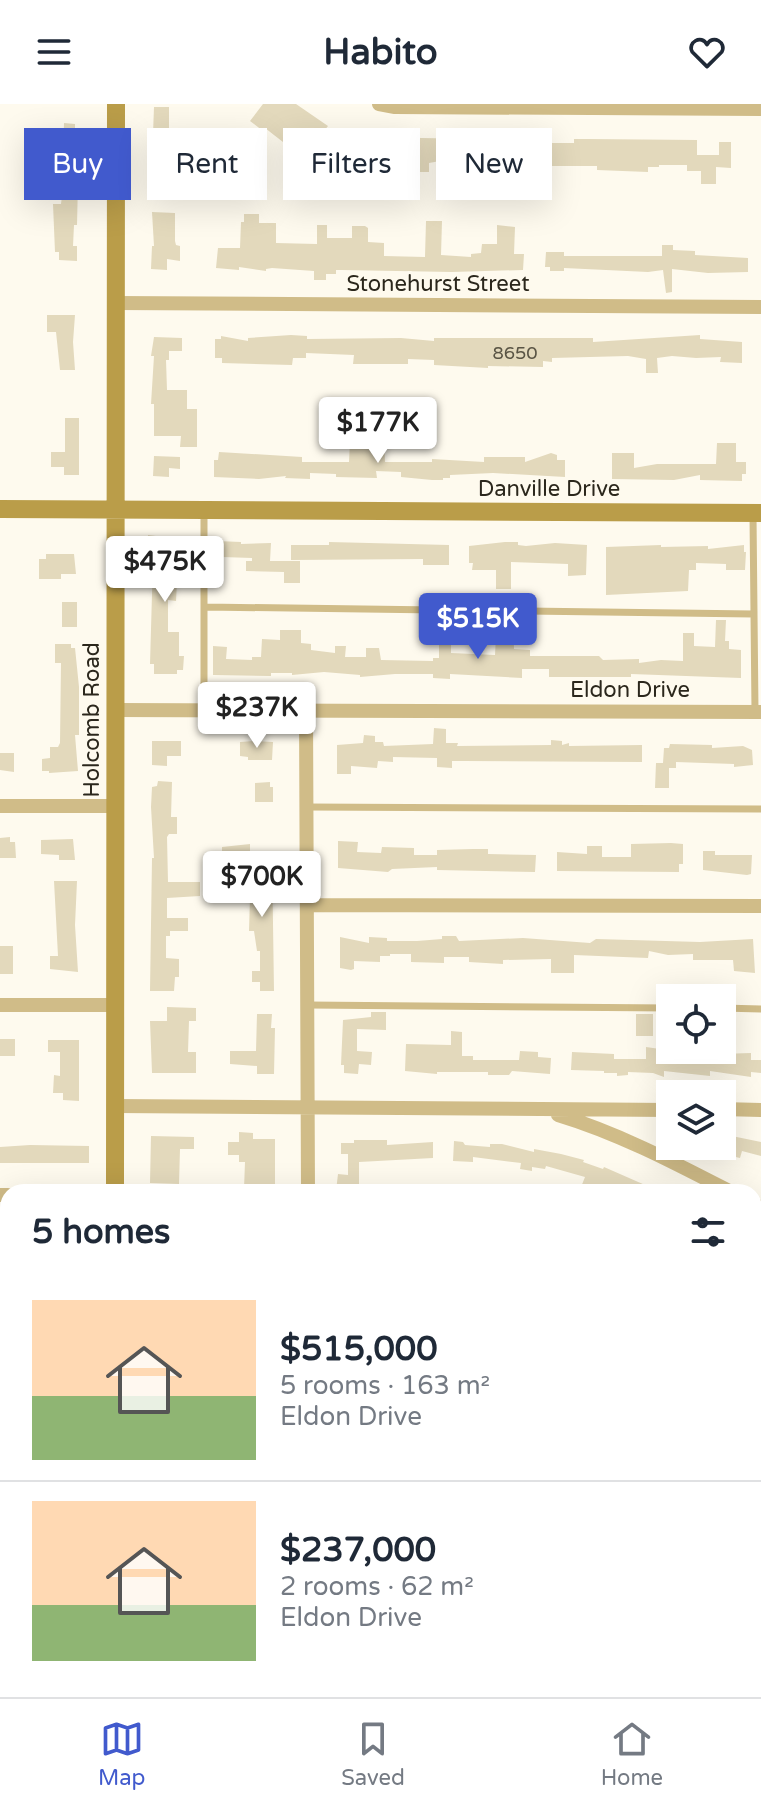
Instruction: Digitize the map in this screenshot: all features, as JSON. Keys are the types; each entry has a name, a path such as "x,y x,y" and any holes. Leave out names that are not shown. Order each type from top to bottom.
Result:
{"street":[{"name":"Holcomb Road","path":"115,1184 116,104"},
{"path":"379,104 395,107 761,109"},
{"name":"Stonehurst Street","path":"115,303 761,307"},
{"name":"Danville Drive","path":"0,509 757,513"},
{"name":"Eldon Drive","path":"115,710 758,712"},
{"path":"306,711 308,1184"},
{"path":"0,806 115,806"},
{"path":"307,905 761,906"},
{"path":"0,1005 114,1005"},
{"path":"115,1106 656,1110"},
{"path":"736,1109 761,1110"},
{"path":"543,1110 589,1124 716,1184"}],"lane":[{"path":"204,510 204,709"},
{"path":"757,513 753,614 758,712"},
{"path":"206,607 753,614"},
{"path":"307,807 761,809"},
{"path":"308,1005 656,1008"},
{"path":"736,1008 761,1009"}],"building":[{"path":"263,104 296,104 328,126 283,128 283,142 267,128 259,128 250,121"},
{"path":"154,107 169,107 169,128 153,128"},
{"path":"64,123 75,124 75,128 64,128"},
{"path":"420,138 436,138 436,162 429,163 429,172 420,172"},
{"path":"574,139 697,140 697,155 719,155 719,142 731,142 731,168 716,167 716,184 701,184 701,171 687,171 687,165 659,165 648,167 648,172 597,170 597,166 552,166 552,143 574,143"},
{"path":"62,200 78,200 73,246 77,246 77,261 59,260 59,252 55,252 53,204 61,204"},
{"path":"152,212 175,213 175,241 180,246 180,261 167,259 167,270 151,269 154,246"},
{"path":"244,214 259,214 259,223 276,223 276,243 317,244 317,225 327,225 327,238 352,238 352,226 365,226 368,228 368,242 384,243 384,256 425,257 426,221 442,221 441,255 471,257 471,254 481,253 482,244 497,244 497,225 515,227 514,254 524,254 523,270 336,270 336,274 326,274 326,280 314,280 314,271 216,268 218,248 240,248"},
{"path":"662,245 673,245 673,250 695,251 695,255 748,258 748,272 708,273 672,269 672,292 666,293 663,270 564,268 564,271 550,271 550,267 545,267 546,252 564,252 564,256 662,256"},
{"path":"47,315 75,315 75,370 60,370 56,332 47,332"},
{"path":"700,335 700,339 742,342 742,363 720,362 721,357 672,356 657,358 658,373 646,373 646,359 628,356 552,358 552,362 543,361 543,367 488,368 434,365 434,360 408,359 408,364 353,364 354,355 306,353 306,358 293,358 292,365 222,363 222,358 215,358 215,339 221,339 221,336 248,341 248,338 307,336 307,339 401,338 434,341 434,338 593,338 593,342"},
{"path":"154,337 182,338 182,351 169,351 169,360 166,360 167,390 187,390 187,409 197,409 197,447 180,447 181,436 154,436 154,404 151,404 154,356 151,356"},
{"path":"65,418 79,418 79,475 64,475 64,467 51,467 51,452 65,452"},
{"path":"384,438 385,462 432,462 432,459 484,462 484,457 525,457 525,462 551,453 557,455 557,460 565,460 565,477 493,473 450,475 450,478 443,480 432,480 401,477 401,472 376,471 377,478 310,473 310,479 286,476 259,479 214,477 214,460 218,460 219,452 302,457 302,462 349,462 350,441"},
{"path":"717,443 736,443 736,462 746,462 746,474 742,474 742,481 700,480 700,475 674,480 612,479 612,453 634,453 634,468 657,464 716,464"},
{"path":"154,456 180,457 180,469 169,468 169,477 153,476"},
{"path":"148,535 172,538 172,542 178,542 178,571 198,571 198,582 177,582 176,601 168,600 168,632 179,632 179,656 184,656 183,670 177,670 177,674 154,674 154,664 150,664 153,559 147,559"},
{"path":"217,541 271,543 270,561 300,561 300,583 284,583 284,572 246,571 246,561 252,561 252,558 222,557 223,583 210,583 210,557 217,557"},
{"path":"329,542 449,545 449,565 423,565 423,559 291,560 291,545 329,545"},
{"path":"518,542 518,545 526,546 555,543 587,545 586,575 568,576 568,564 511,562 511,589 496,589 496,570 472,570 469,546"},
{"path":"744,545 745,570 726,570 726,564 696,563 696,570 689,570 688,591 606,595 606,547 708,546 708,549"},
{"path":"46,554 74,554 76,574 61,574 61,579 39,579 39,559 46,559"},
{"path":"62,602 77,602 77,627 62,627"},
{"path":"497,617 513,617 514,649 530,650 530,656 599,656 603,660 639,659 639,663 683,661 683,633 694,633 694,646 715,647 716,620 726,620 725,641 729,641 729,649 741,650 741,678 631,674 631,677 549,677 549,669 522,669 522,678 450,674 450,679 433,678 433,674 360,677 324,672 271,673 271,676 213,675 213,646 227,647 226,659 252,660 252,657 261,657 262,639 280,640 280,630 301,630 301,643 311,644 311,650 335,653 335,646 346,646 345,657 366,657 366,648 379,648 381,660 433,661 433,658 439,658 439,641 451,641 451,653 495,655"},
{"path":"55,644 71,644 71,648 75,648 79,687 79,735 75,735 78,771 49,773 42,771 42,759 50,758 50,747 58,747 60,743 61,663 55,663"},
{"path":"434,728 446,729 446,743 458,743 457,746 551,745 551,740 562,741 562,745 569,743 569,746 642,745 642,762 452,761 452,768 437,767 437,758 393,757 393,762 378,761 377,768 351,766 351,774 337,774 337,745 363,743 364,735 375,736 375,742 383,742 384,746 433,744"},
{"path":"152,741 181,741 181,756 167,756 167,766 152,765"},
{"path":"240,742 273,742 272,760 248,760 248,757 240,756"},
{"path":"670,744 712,745 712,748 743,746 752,750 753,765 734,767 734,764 676,762 676,768 669,768 669,788 655,788 656,763 663,763 664,748 669,748"},
{"path":"0,753 14,753 14,772 0,770"},
{"path":"158,781 172,782 171,817 177,817 177,834 167,837 168,882 200,882 200,896 167,898 167,918 188,918 188,931 170,931 170,936 166,936 166,958 179,959 179,977 175,977 174,991 150,991 154,858 151,807 152,787 157,786"},
{"path":"270,782 273,802 255,802 255,783"},
{"path":"10,837 10,842 15,842 16,858 0,858 0,838"},
{"path":"73,839 75,860 59,860 59,855 41,854 41,840"},
{"path":"338,841 358,842 357,852 381,853 382,847 414,848 414,855 437,855 437,850 488,849 488,854 536,855 535,872 437,870 437,867 392,869 388,872 338,868"},
{"path":"250,844 250,860 222,861 222,847"},
{"path":"631,844 683,844 683,864 679,864 679,872 557,871 557,852 587,854 587,846 602,846 602,857 631,857"},
{"path":"703,851 715,851 715,855 752,855 751,874 703,870"},
{"path":"255,855 272,855 274,991 260,991 260,982 252,982 252,971 260,971 260,951 257,951 254,931 249,931 250,897 242,896 242,884 254,884"},
{"path":"54,881 77,881 75,925 78,972 50,969 50,956 58,956"},
{"path":"442,936 456,936 459,941 523,938 590,943 596,939 700,942 753,939 755,973 734,971 733,960 693,960 693,954 668,955 649,951 648,958 574,955 574,973 551,973 551,959 503,960 503,964 469,962 469,957 444,957 444,963 411,962 411,954 380,956 380,962 354,961 354,969 340,968 340,937 369,943 369,937 387,938 387,941 417,941 442,939"},
{"path":"0,946 13,946 13,974 0,974"},
{"path":"167,1007 196,1008 196,1021 189,1021 188,1052 196,1052 196,1073 152,1073 150,1021 167,1021"},
{"path":"371,1012 386,1012 386,1030 357,1029 357,1051 372,1052 371,1065 359,1064 358,1074 344,1073 344,1065 341,1065 343,1020 371,1017"},
{"path":"257,1014 272,1014 271,1028 275,1028 274,1074 257,1074 257,1066 230,1064 230,1051 256,1051"},
{"path":"636,1014 653,1014 653,1036 636,1036"},
{"path":"451,1031 462,1032 462,1056 473,1056 473,1060 519,1060 520,1051 538,1052 538,1057 551,1058 550,1074 405,1071 406,1044 451,1045"},
{"path":"0,1039 15,1039 15,1056 0,1056"},
{"path":"48,1040 79,1040 79,1101 63,1100 63,1093 53,1093 54,1075 60,1076 60,1052 48,1052"},
{"path":"646,1047 656,1048 656,1064 736,1064 736,1053 751,1053 751,1060 761,1060 761,1073 751,1072 751,1077 710,1071 710,1076 664,1071 664,1077 653,1073 628,1072 628,1075 617,1076 617,1073 604,1071 571,1070 572,1052 614,1054 614,1059 646,1059"},
{"path":"239,1132 253,1133 253,1139 275,1139 275,1184 244,1184 245,1162 239,1162 239,1155 228,1155 228,1142 239,1142"},
{"path":"151,1136 194,1137 194,1149 180,1149 179,1184 150,1183"},
{"path":"736,1137 761,1142 761,1156 742,1151 740,1158 736,1157"},
{"path":"354,1140 387,1140 387,1145 433,1142 433,1158 359,1162 359,1184 337,1184 338,1174 348,1175 348,1154 341,1154 341,1143 354,1143"},
{"path":"454,1141 490,1147 490,1144 502,1144 584,1160 643,1184 582,1184 585,1177 546,1166 545,1169 532,1167 532,1171 520,1169 521,1163 473,1157 473,1162 453,1161"},
{"path":"89,1146 89,1163 0,1163 0,1147"}]}
